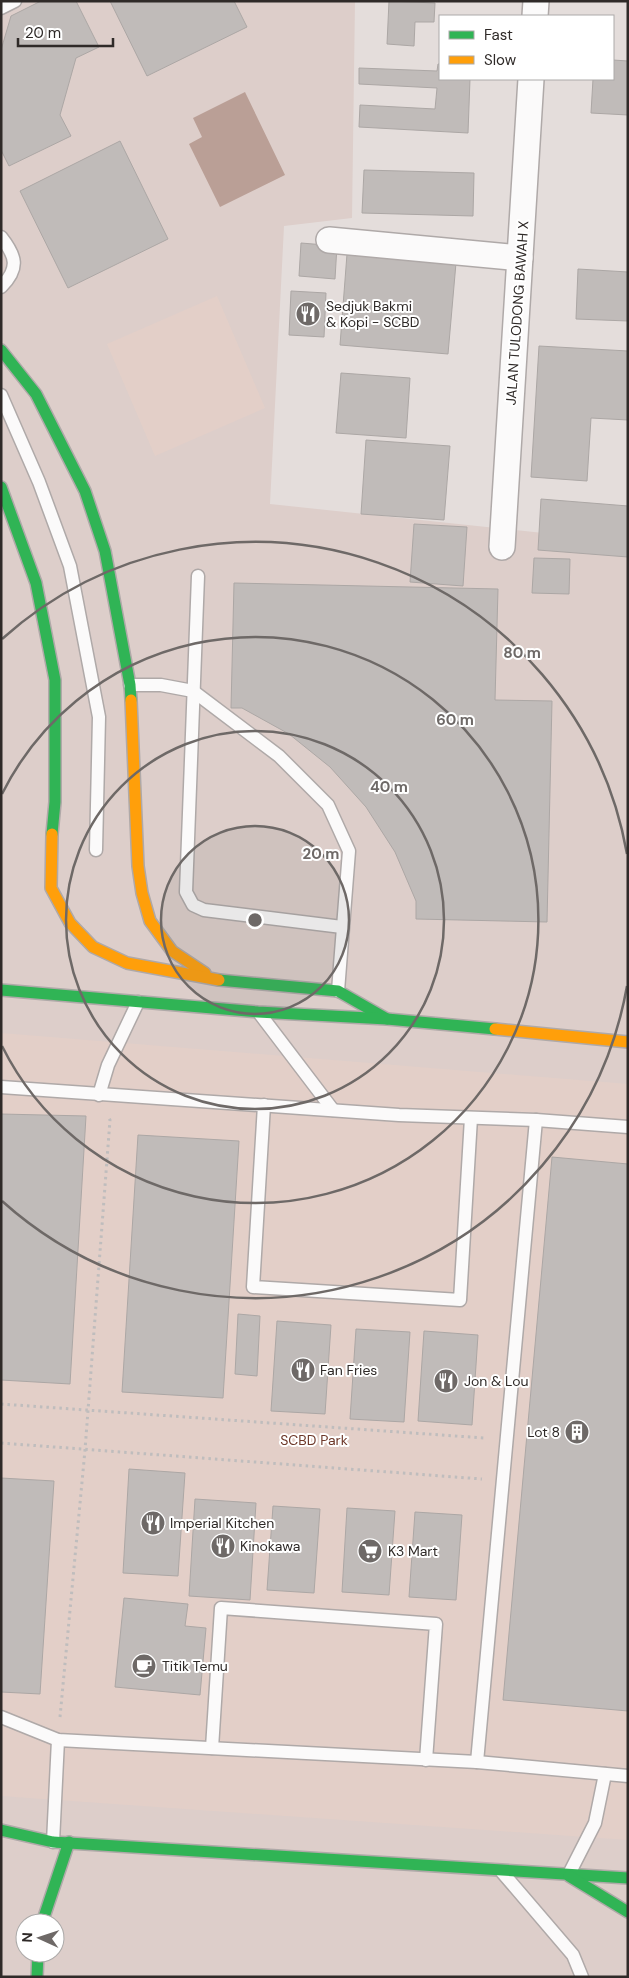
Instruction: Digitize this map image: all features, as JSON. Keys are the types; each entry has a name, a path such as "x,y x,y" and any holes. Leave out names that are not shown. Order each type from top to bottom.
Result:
{"main road":[{"path":"1,350 36,394 85,491 105,551 130,685 138,866 142,893 150,921 172,952 216,980"},
{"path":"1,487 36,583 55,680 51,888 70,922 93,947 127,963 216,980 338,991 387,1019"},
{"path":"1,990 258,1012 387,1019 628,1042"},
{"path":"1,1830 53,1842 628,1878"},
{"path":"45,1913 69,1842"},
{"path":"568,1874 628,1912"},
{"path":"37,1977 38,1963"}],"street":[{"path":"535,15 536,1"},
{"name":"JALAN TULODONG BAWAH X","path":"502,547 531,80"},
{"path":"329,240 520,258"}],"lane":[{"path":"1,8 15,1"},
{"path":"1,237 10,249 15,262 13,272 1,287"},
{"path":"1,395 39,482 70,566 99,717 96,850"},
{"path":"198,576 186,892 193,905 204,910 342,927"},
{"path":"130,685 160,684 193,691 279,756 328,805 350,851 338,991"},
{"path":"99,1095 108,1065 138,1002"},
{"path":"258,1012 333,1110"},
{"path":"1,1087 333,1110 536,1120 628,1127"},
{"path":"264,1105 253,1288 460,1300 471,1118"},
{"path":"477,1762 536,1120"},
{"path":"212,1748 221,1608 436,1624 426,1760"},
{"path":"1,1717 58,1740 477,1762 628,1776"},
{"path":"53,1842 58,1740"},
{"path":"568,1874 595,1823 605,1774"},
{"path":"502,1871 573,1955 582,1977"}],"path":[{"path":"58,1740 85,1450 110,1120 99,1095"},
{"path":"1,1404 507,1439"},
{"path":"1,1443 503,1480"}],"shaded area":[{"path":"1,1 355,1 352,218 284,226 270,504 628,542 628,1977 1,1977"},
{"path":"245,92 285,175 220,207 189,144 202,137 193,118"}],"green space":[{"path":"217,296 265,408 155,456 107,344"},
{"name":"SCBD Park","path":"1,1033 628,1084 628,1840 1,1796"}],"building":[{"path":"41,1 76,1 99,47 76,58 60,115 71,136 9,166 1,150 1,50 11,16"},
{"path":"110,1 234,1 247,27 147,76"},
{"path":"389,1 435,3 434,22 415,22 414,46 387,44"},
{"path":"614,60 628,61 628,115 591,113 593,80 614,80"},
{"path":"439,64 439,80 470,80 468,133 359,127 360,105 435,109 437,88 359,84 359,68 437,71"},
{"path":"120,141 168,239 68,288 20,191"},
{"path":"364,170 474,173 473,216 362,213"},
{"path":"301,243 337,246 335,279 299,276"},
{"path":"347,254 456,263 448,354 340,345"},
{"path":"578,269 628,272 628,321 576,319"},
{"name":"Sedjuk Bakmi & Kopi - SCBD","path":"291,291 326,293 324,337 289,335"},
{"path":"539,346 628,351 628,420 591,418 587,481 531,477"},
{"path":"341,373 410,378 406,438 336,433"},
{"path":"366,440 450,446 444,520 361,514"},
{"path":"541,499 628,506 628,557 538,550"},
{"path":"414,524 467,527 463,586 410,582"},
{"path":"534,558 570,559 569,594 532,593"},
{"path":"234,583 498,589 495,700 552,701 547,922 416,919 416,901 395,852 366,807 330,767 289,734 242,708 231,708"},
{"path":"1,1114 86,1116 70,1384 1,1380"},
{"path":"138,1135 239,1141 223,1398 122,1392"},
{"name":"Lot 8","path":"552,1157 628,1164 628,1711 503,1700"},
{"path":"238,1314 260,1316 257,1376 235,1374"},
{"path":"277,1321 331,1325 325,1414 271,1411"},
{"path":"356,1329 410,1332 404,1422 350,1419"},
{"path":"424,1331 478,1335 472,1425 418,1421"},
{"path":"129,1469 185,1473 178,1576 123,1573"},
{"path":"1,1478 54,1481 40,1694 1,1692"},
{"path":"195,1499 256,1503 250,1600 189,1596"},
{"path":"273,1506 320,1509 314,1593 267,1590"},
{"path":"347,1508 395,1511 389,1595 342,1592"},
{"path":"415,1512 462,1515 456,1600 409,1597"},
{"path":"124,1598 188,1604 185,1626 206,1628 200,1695 115,1687"}],"traffic: fast":[{"path":"1,350 36,394 85,491 105,551 130,685 131,700"},
{"path":"1,487 36,583 55,680 55,802 52,834"},
{"path":"219,980 338,991 387,1019"},
{"path":"1,990 258,1012 387,1019 495,1029"},
{"path":"1,1830 53,1842 628,1878"},
{"path":"45,1913 69,1842"},
{"path":"569,1876 628,1912"},
{"path":"37,1977 38,1963"}],"traffic: slow":[{"path":"131,700 138,866 142,893 150,921 172,951 205,973"},
{"path":"52,834 51,888 70,923 93,947 127,963 219,980"},
{"path":"495,1029 628,1042"}],"place":[{"name":"Sedjuk Bakmi & Kopi - SCBD","path":"308,314"},
{"name":"Fan Fries","path":"303,1370"},
{"name":"Jon & Lou","path":"446,1381"},
{"name":"Lot 8","path":"577,1432"},
{"name":"Imperial Kitchen","path":"153,1523"},
{"name":"Kinokawa","path":"223,1546"},
{"name":"K3 Mart","path":"370,1551"},
{"name":"Titik Temu","path":"144,1666"}]}
